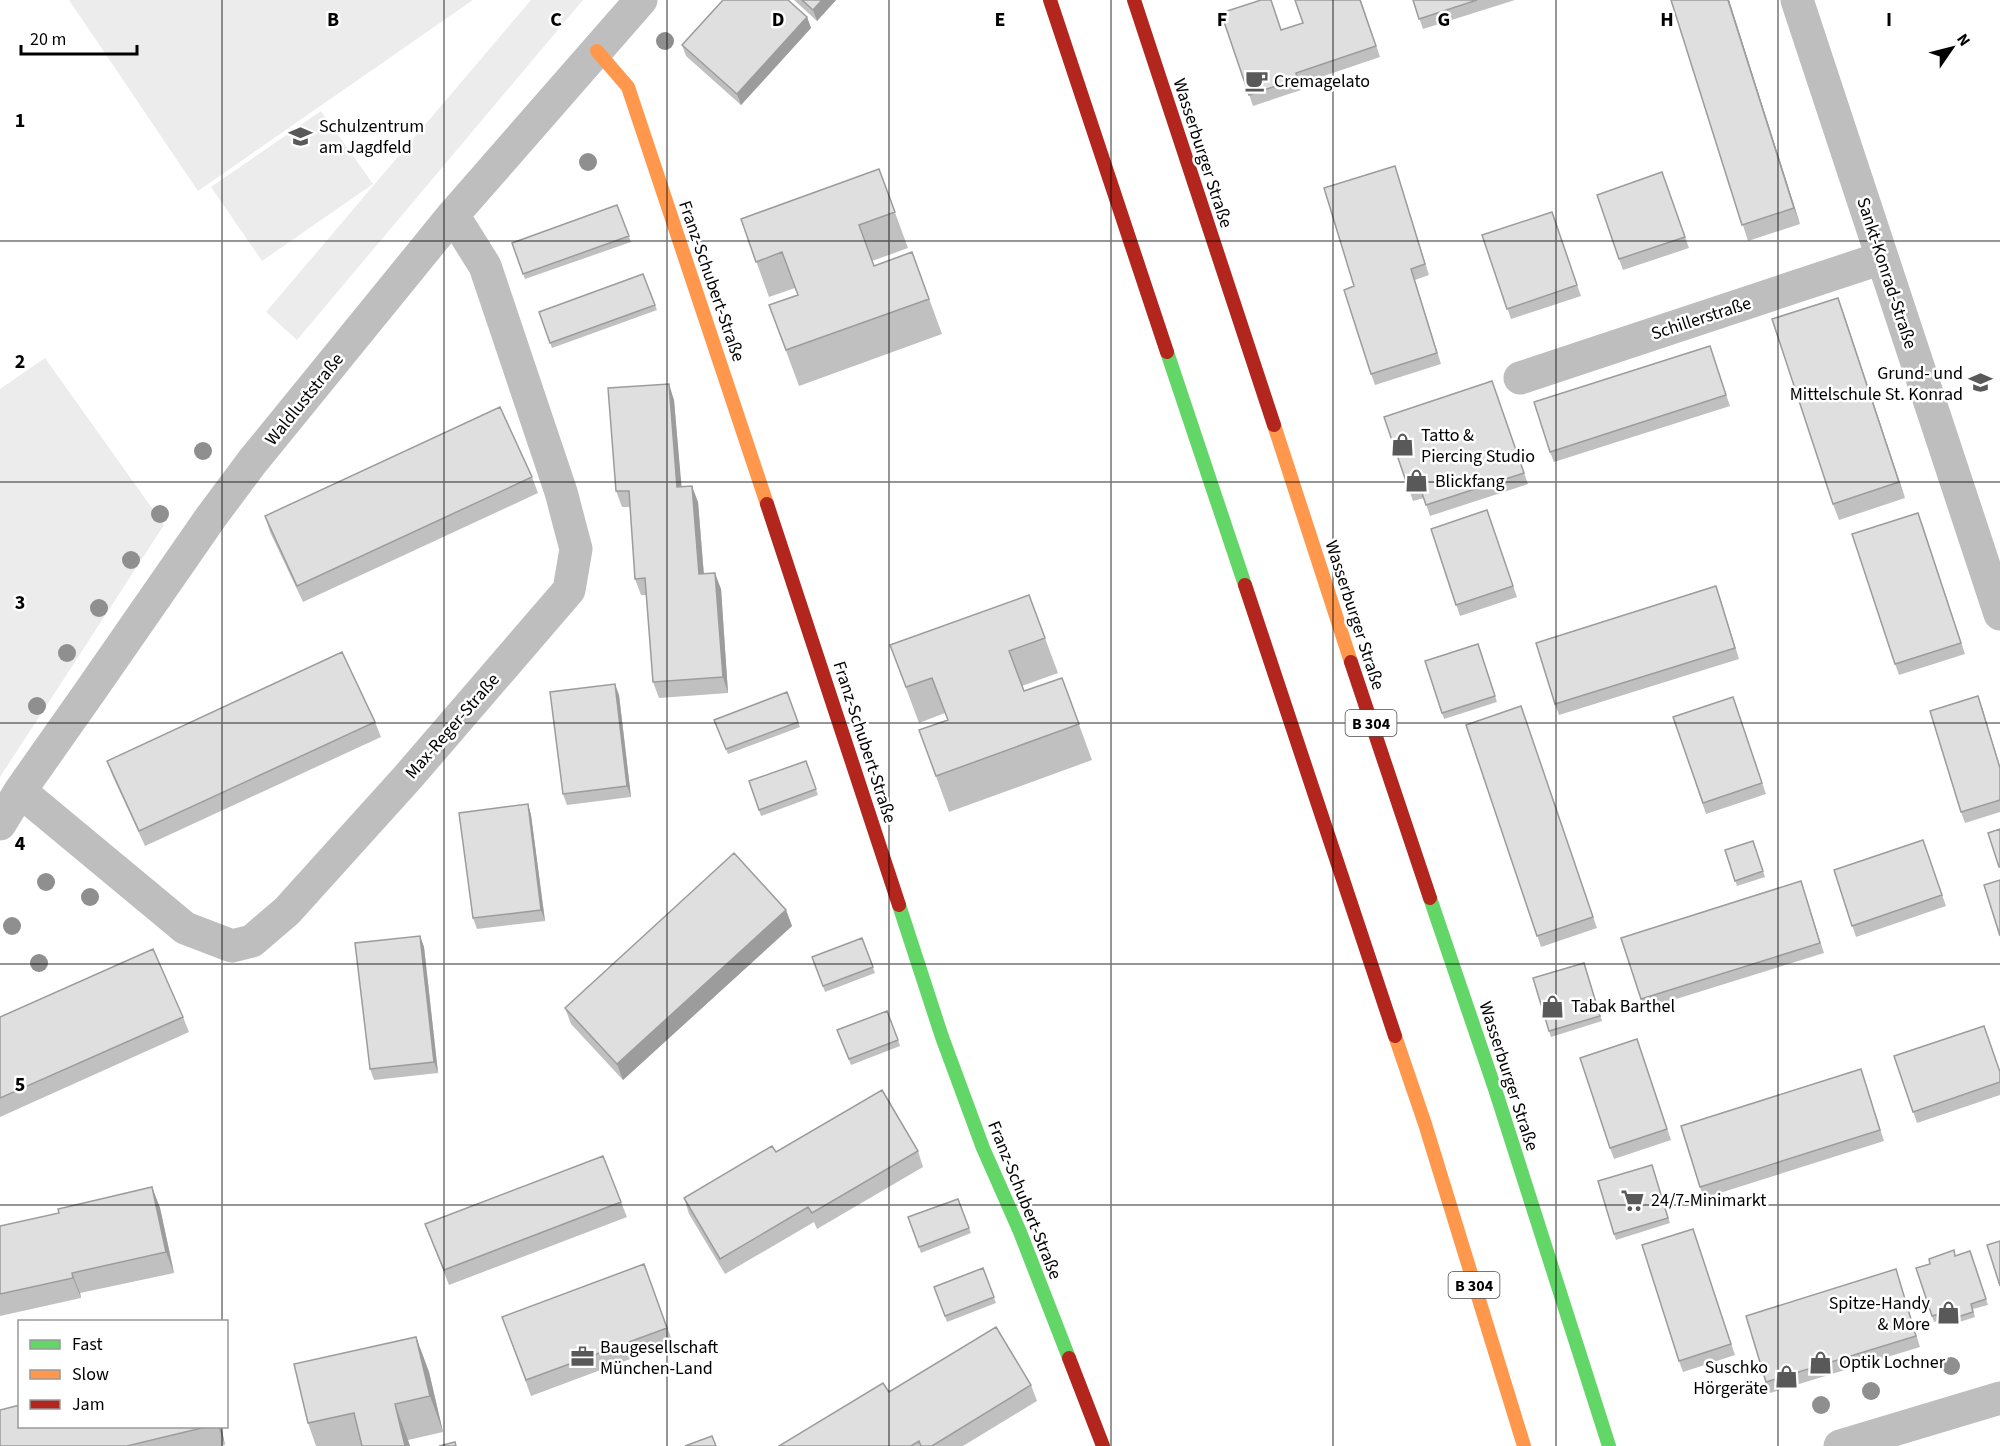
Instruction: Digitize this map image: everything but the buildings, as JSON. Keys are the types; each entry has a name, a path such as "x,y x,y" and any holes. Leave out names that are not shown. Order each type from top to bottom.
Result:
{"main road":[{"name":"B 304","path":"1050,0 1425,1124 1524,1446"},
{"name":"Wasserburger Straße","path":"1134,0 1378,744 1495,1089 1609,1446"},
{"name":"Franz-Schubert-Straße","path":"597,51 628,87 942,1037 983,1148 1020,1232 1103,1446"}],"street":[{"name":"Waldluststraße","path":"0,824 20,791 211,517 247,470 453,215 641,0"},
{"name":"Sankt-Konrad-Straße","path":"1797,0 2000,614"},
{"name":"Max-Reger-Straße","path":"20,791 185,928 232,946 252,941 287,911 371,819 569,590 576,549 561,492 485,266 453,215"},
{"name":"Schillerstraße","path":"1520,378 1882,258"},
{"path":"1840,1446 2000,1398"}],"shaded area":[{"path":"69,0 473,0 198,191"},
{"path":"531,0 583,0 297,340 266,312"},
{"path":"321,111 373,184 262,261 211,187"},
{"path":"45,358 164,525 0,777 0,389"}],"traffic: fast":[{"path":"1167,352 1245,585"},
{"path":"1430,898 1495,1089 1609,1446"},
{"path":"899,905 942,1037 983,1148 1020,1232 1069,1358"}],"traffic: slow":[{"path":"597,51 628,87 767,504"},
{"path":"1274,425 1351,662"},
{"path":"1395,1036 1425,1124 1524,1446"}],"traffic: jam":[{"path":"1050,0 1167,352"},
{"path":"1134,0 1274,425"},
{"path":"767,504 899,905"},
{"path":"1245,585 1395,1036"},
{"path":"1351,662 1430,898"},
{"path":"1069,1358 1103,1446"}],"place":[{"name":"Cremagelato","path":"1256,81"},
{"name":"Schulzentrum am Jagdfeld","path":"301,136"},
{"name":"Grund- und Mittelschule St. Konrad","path":"1981,383"},
{"name":"Tatto & Piercing Studio","path":"1403,445"},
{"name":"Blickfang","path":"1417,481"},
{"name":"Tabak Barthel","path":"1553,1006"},
{"name":"24/7-Minimarkt","path":"1633,1200"},
{"name":"Spitze-Handy & More","path":"1948,1313"},
{"name":"Baugesellschaft München-Land","path":"582,1357"},
{"name":"Optik Lochner","path":"1821,1362"},
{"name":"Suschko Hörgeräte","path":"1786,1377"}]}
